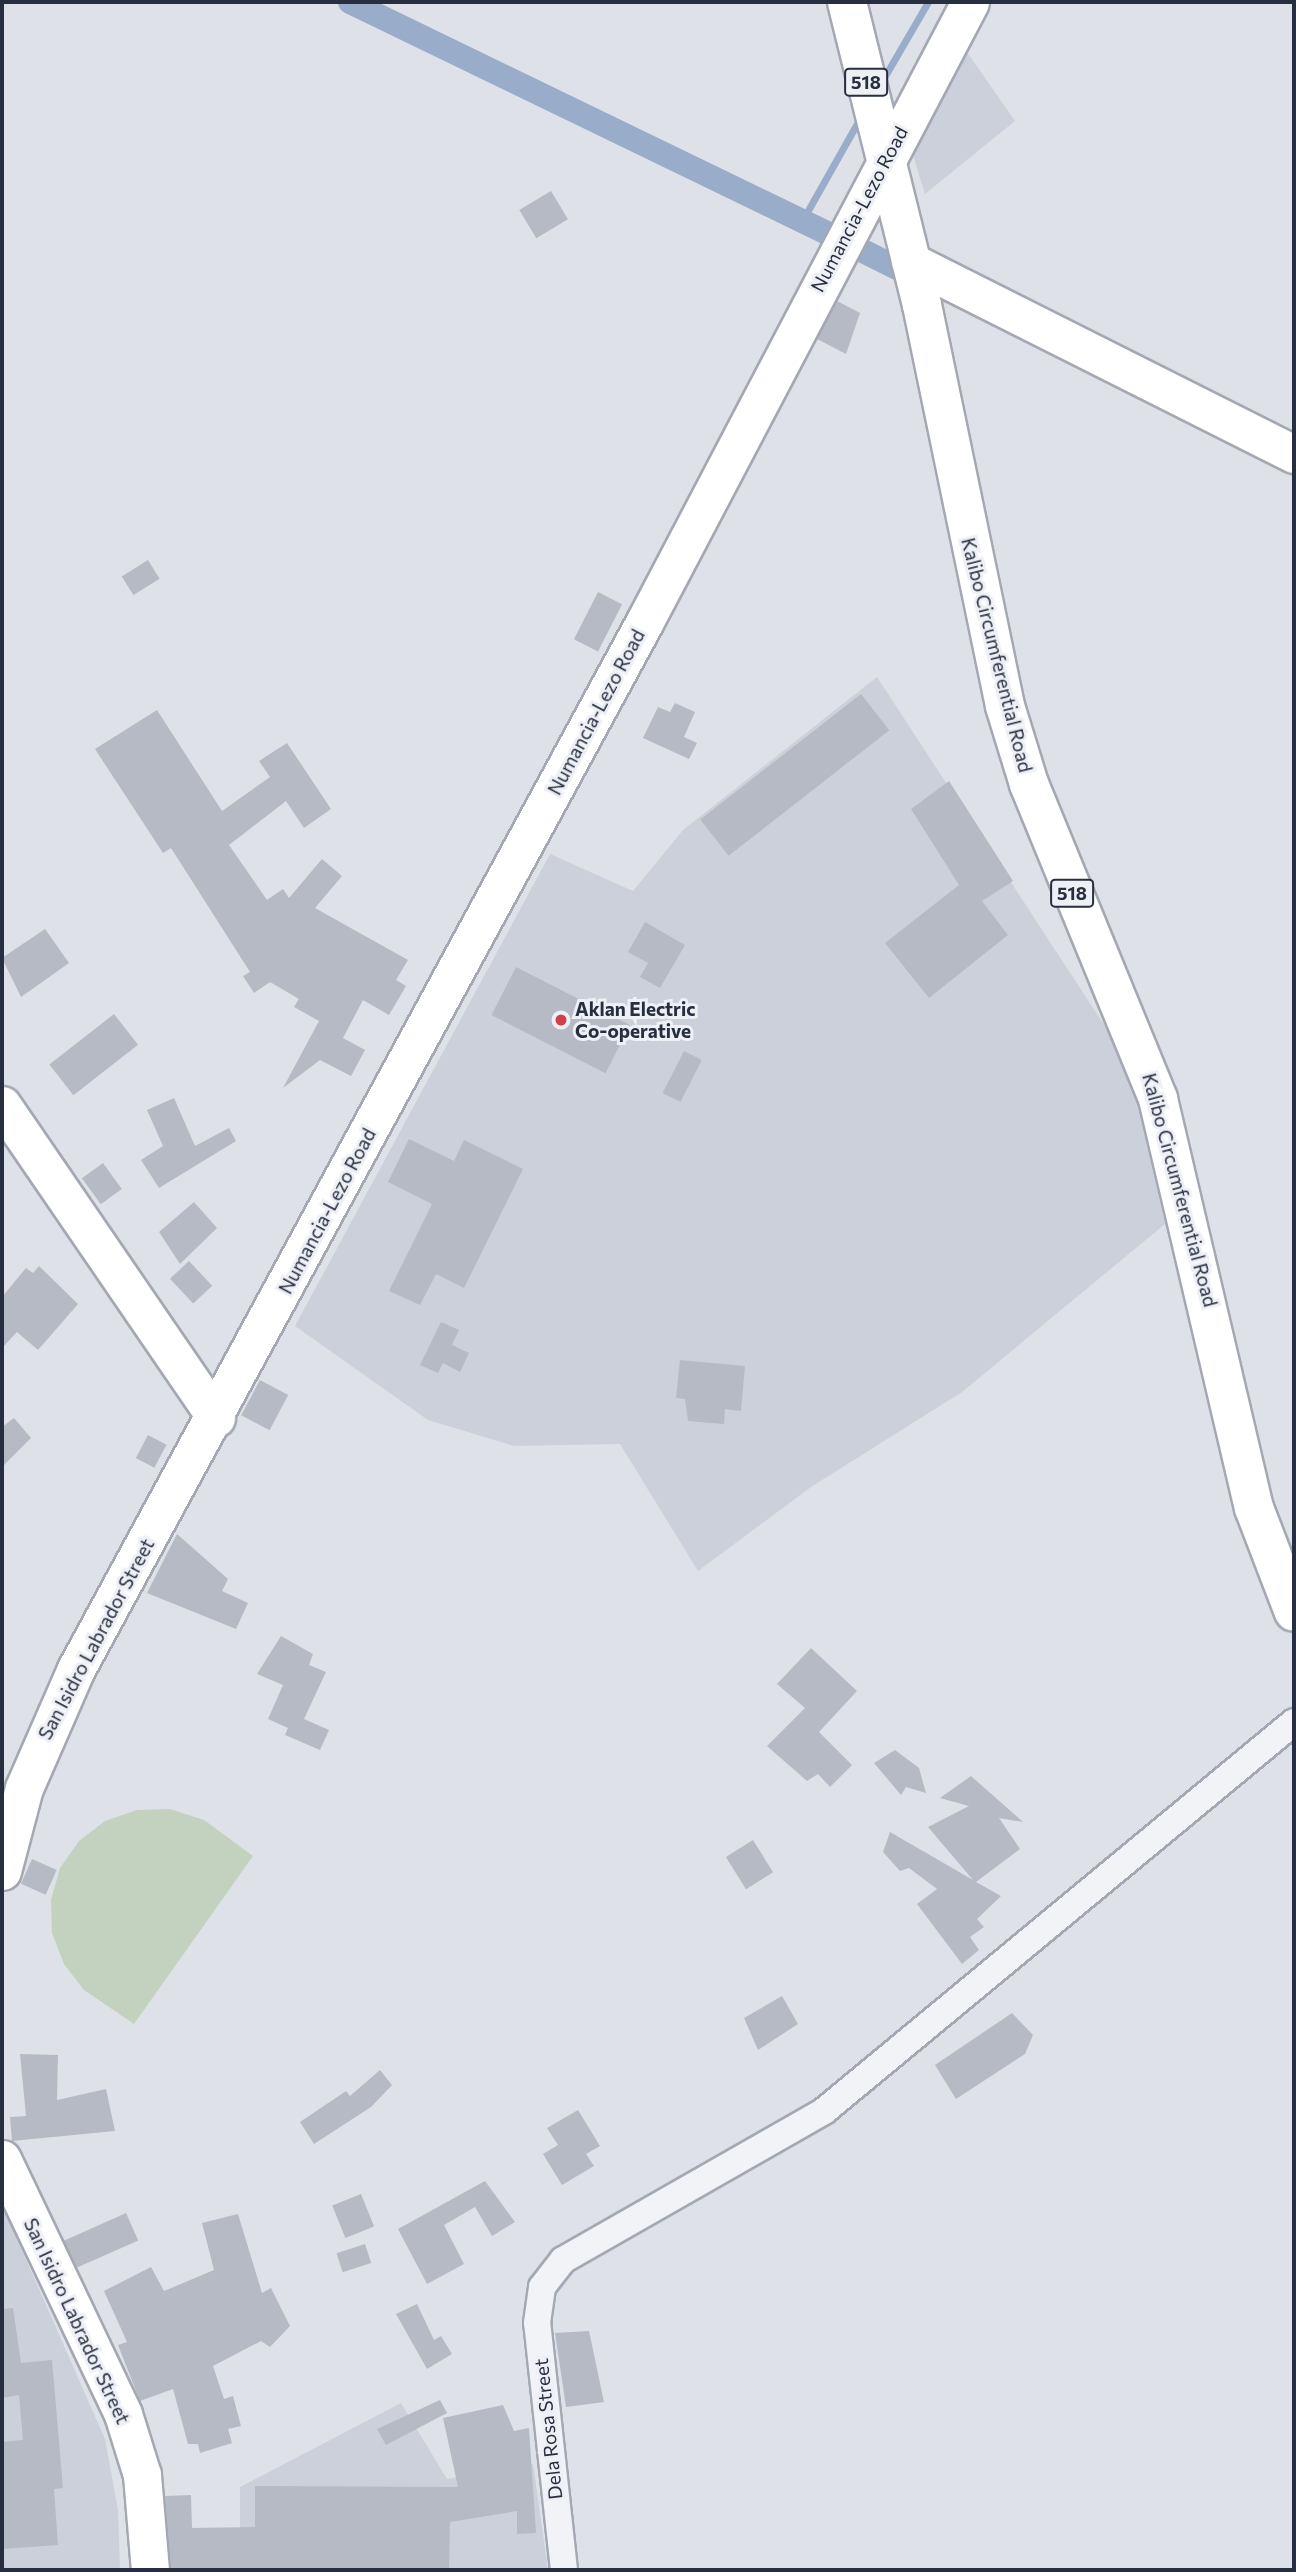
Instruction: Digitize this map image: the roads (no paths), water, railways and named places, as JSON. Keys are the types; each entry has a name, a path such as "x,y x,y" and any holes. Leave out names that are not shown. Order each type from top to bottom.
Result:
{"main road":[{"name":"Kalibo Circumferential Road","path":"847,2 910,261 1005,706 1053,848 1158,1099 1254,1508 1294,1612"},
{"name":"Numancia-Lezo Road","path":"215,1418 970,2"},
{"path":"910,261 1294,454"},
{"path":"2,1105 215,1418"},
{"name":"San Isidro Labrador Street","path":"2,1871 46,1729 215,1418"},
{"name":"San Isidro Labrador Street","path":"2,2159 123,2414 142,2475 150,2570"}],"street":[{"name":"Dela Rosa Street","path":"564,2570 537,2323 542,2287 563,2260 615,2226 824,2112 1294,1722"}],"waterway":[{"path":"350,2 827,233"},
{"path":"882,81 928,2"},
{"path":"802,221 860,118"},
{"path":"857,248 903,271"}],"place":[{"name":"Aklan Electric Co-operative","path":"561,1020"}]}
